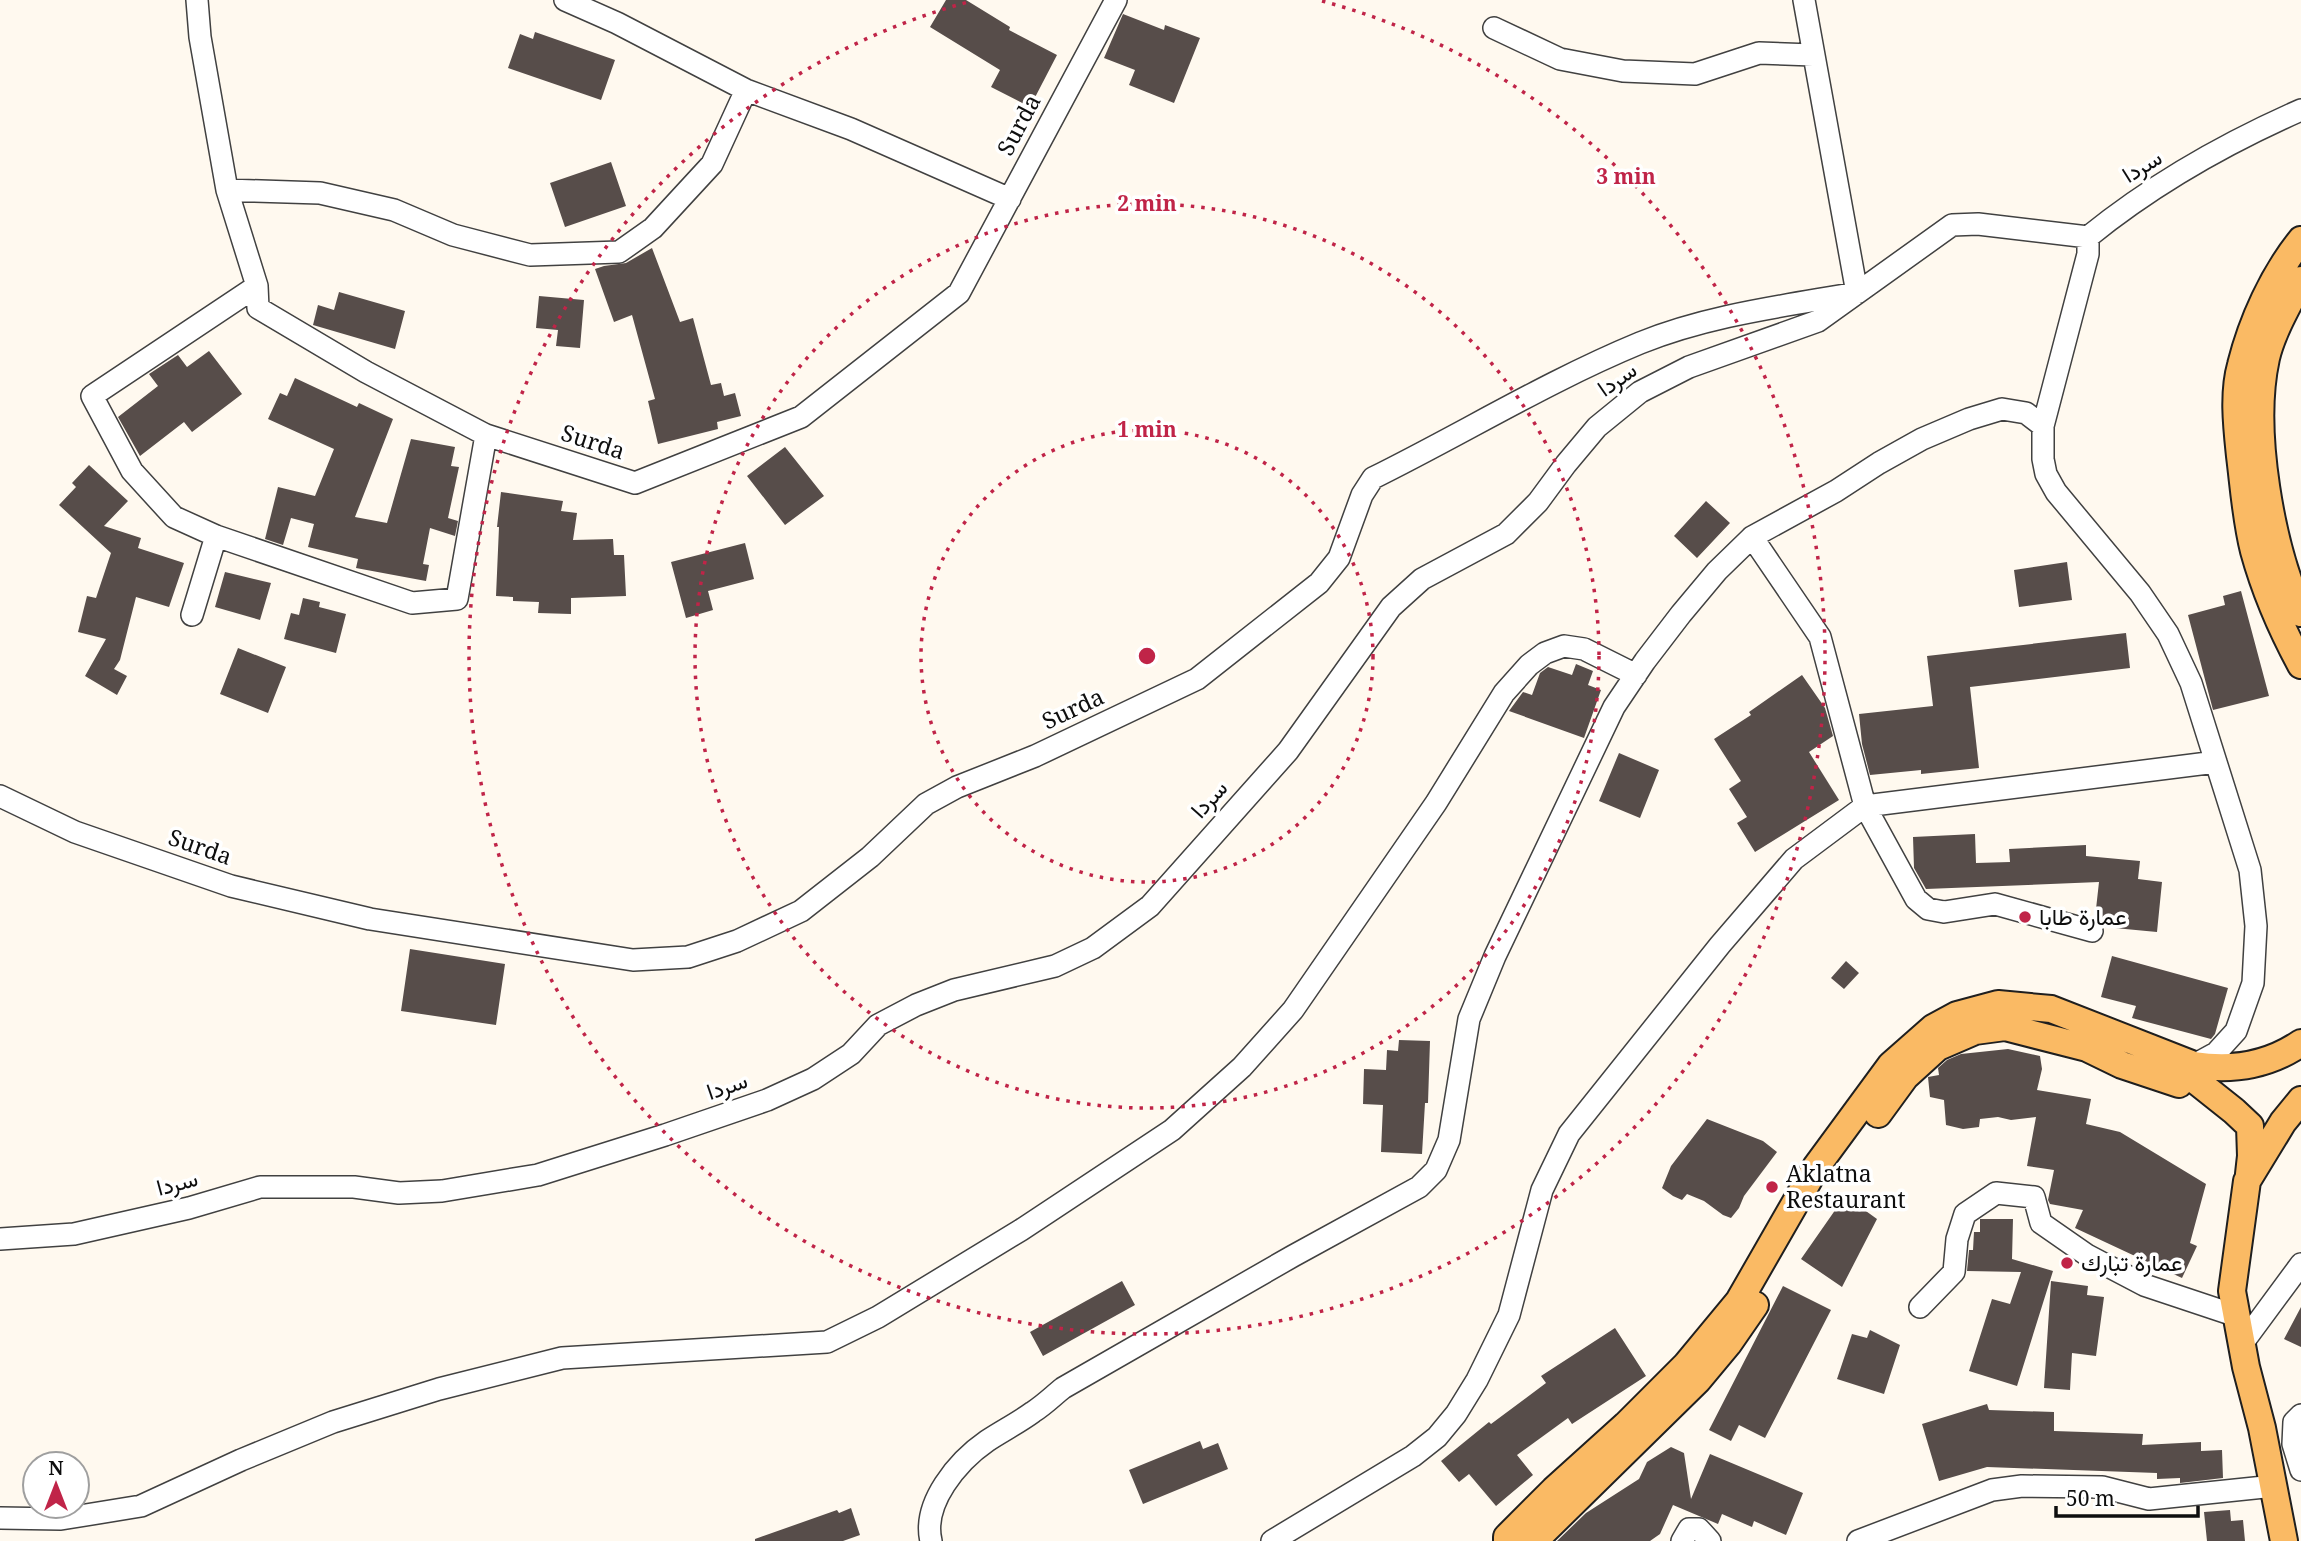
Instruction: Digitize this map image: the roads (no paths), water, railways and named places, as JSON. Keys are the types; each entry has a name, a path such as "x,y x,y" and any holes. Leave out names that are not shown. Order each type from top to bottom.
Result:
{"main road":[{"path":"2301,240 2270,287 2255,323 2240,367 2236,419 2248,519 2255,552 2286,638 2301,665"},
{"path":"2301,280 2266,357 2260,412 2264,470 2271,514 2280,557 2301,614"},
{"path":"1507,1541 1554,1490 1626,1425 1686,1364 1739,1301 1824,1171 1905,1077 1938,1047 1975,1031 2005,1027 2087,1048 2122,1065 2179,1084 2194,1065"},
{"path":"2194,1065 2212,1068 2244,1067 2275,1057 2301,1043"},
{"path":"2194,1065 2195,1080 2249,1126 2251,1156 2232,1291 2284,1541"},
{"path":"2247,1181 2283,1122 2301,1100"},
{"path":"1534,1541 1671,1407 1728,1344 1749,1314 1824,1171"}],"street":[{"path":"565,0 600,6 746,90 850,129 1010,199"},
{"name":"Surda","path":"198,1 228,190 257,286 258,308 366,372 486,435 635,483 801,417 959,293 1116,0"},
{"path":"1804,0 1857,293"},
{"path":"1493,28 1560,60 1623,71 1695,74 1759,53 1813,55"},
{"path":"228,190 320,193 394,211 453,234 530,255 619,252 653,228 712,164 746,90"},
{"name":"سردا","path":"0,1239 74,1234 176,1211 260,1188 342,1187 399,1193 431,1192 538,1175 767,1100 813,1079 850,1054 878,1026 916,1005 954,990 1055,966 1093,948 1150,906 1288,751 1391,607 1422,579 1506,534 1538,502 1597,427 1640,392 1689,366 1818,321 1952,225 1978,224 2088,237 2121,210 2178,174 2257,129 2301,110"},
{"path":"2088,237 2088,254 2043,426 2046,474 2056,492 2140,593 2168,634 2191,683 2249,870 2256,926 2253,984 2236,1031 2216,1053 2194,1065"},
{"path":"257,286 92,396 132,471 174,517 216,536 412,603 457,599 486,435"},
{"name":"Surda","path":"0,796 75,832 231,886 370,919 633,960 688,957 737,942 801,911 870,857 926,804 957,787 1035,756 1197,679 1319,583 1339,558 1362,495 1373,478 1566,377 1641,342 1727,315 1857,293"},
{"path":"931,1541 928,1530 931,1512 943,1489 960,1464 985,1443 1034,1412 1063,1388 1419,1187 1436,1170 1449,1140 1469,1018 1495,956 1614,707 1681,614 1717,571 1752,537 1836,491 1911,445 1969,419 2002,410 2026,413 2043,426"},
{"path":"192,615 216,536"},
{"path":"1752,537 1820,637 1865,806 1916,899 1928,909 1944,912 1995,904 2092,932"},
{"path":"0,1518 61,1519 141,1506 333,1422 439,1389 562,1358 827,1342 878,1317 1021,1230 1172,1130 1241,1068 1293,1010 1436,803 1504,693 1528,665 1545,653 1564,646 1584,649 1636,675"},
{"path":"1272,1541 1413,1456 1437,1437 1456,1414 1477,1380 1509,1315 1542,1190 1569,1134 1720,945 1794,859 1865,806 2216,762"},
{"path":"1920,1307 1954,1272 1957,1238 1965,1214 1996,1193 2034,1197 2041,1223 2087,1255 2144,1285 2237,1316"},
{"path":"2242,1343 2301,1264"},
{"path":"2301,1415 2294,1422 2292,1444 2301,1470"},
{"path":"1858,1541 1992,1490 2022,1486 2102,1487 2148,1499 2274,1486"},
{"path":"1682,1541 1689,1529 1699,1529 1710,1541"}],"place":[{"name":"عمارة طابا","path":"2025,917"},
{"name":"Aklatna Restaurant","path":"1772,1187"},
{"name":"عمارة تبارك","path":"2067,1263"}]}
